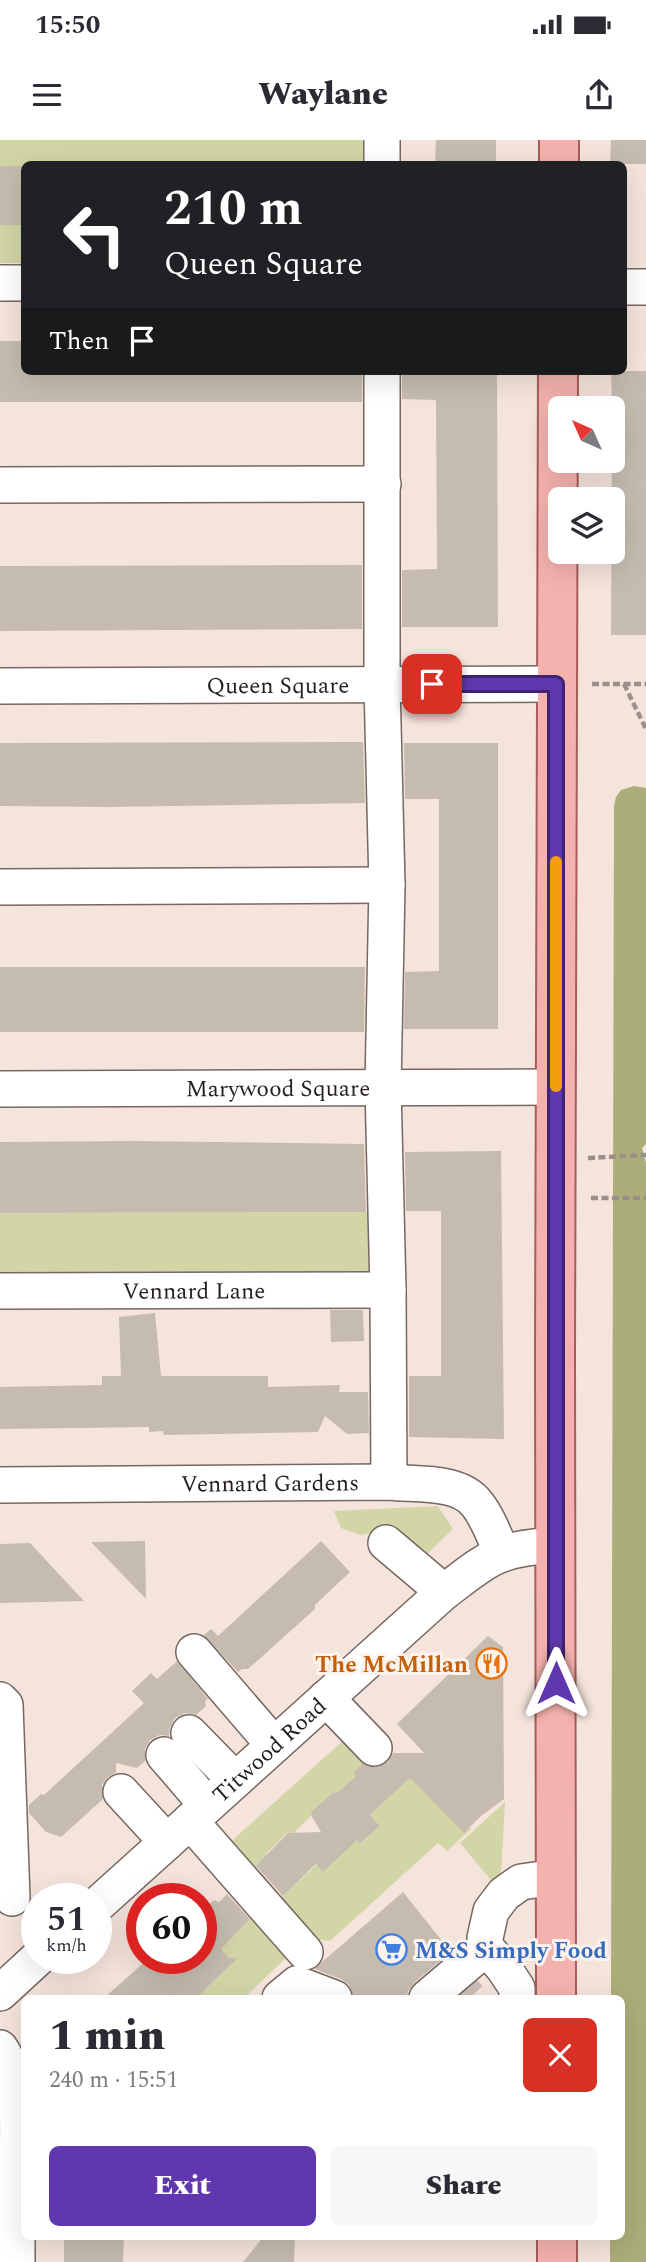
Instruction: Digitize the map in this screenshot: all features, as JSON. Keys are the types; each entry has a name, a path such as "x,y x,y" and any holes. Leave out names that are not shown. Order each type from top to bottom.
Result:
{"main road":[{"path":"559,140 559,161"},
{"path":"556,1995 558,375"},
{"path":"557,2240 557,2262"}],"street":[{"path":"382,140 382,161"},
{"path":"0,283 21,283"},
{"path":"627,287 646,287"},
{"path":"382,375 382,684 387,885 383,1087 389,1482"},
{"path":"0,485 383,484"},
{"name":"Queen Square","path":"0,686 556,684"},
{"path":"0,887 387,885"},
{"name":"Marywood Square","path":"0,1090 556,1087"},
{"name":"Vennard Lane","path":"0,1291 388,1290"},
{"name":"Vennard Gardens","path":"0,1485 389,1482 449,1488 464,1493 477,1503 502,1554"},
{"path":"386,1543 444,1592"},
{"name":"Titwood Road","path":"112,1892 444,1592 502,1554 555,1545"},
{"path":"194,1652 274,1745"},
{"path":"326,1698 374,1748"},
{"path":"0,1700 5,1704 16,1903"},
{"path":"188,1823 177,1744 235,1780"},
{"path":"121,1792 188,1823 305,1952"},
{"path":"517,1995 517,1988 486,1948 485,1938 491,1911 504,1894 521,1882 556,1877"},
{"path":"443,1991 486,1948"},
{"path":"0,1993 21,1974"},
{"path":"283,1995 297,1984 326,1995"},
{"path":"0,2048 13,2078 17,2109 17,2262"}],"path":[{"path":"646,684 624,684 646,729"},
{"path":"556,1160 646,1155"},
{"path":"582,1198 646,1198"}],"green space":[{"path":"0,140 371,140 371,161 21,161 21,166 0,166"},
{"path":"0,225 21,225 21,263 0,263"},
{"path":"634,786 646,788 646,1144 642,1148 646,1163 646,2262 610,2262 610,2240 625,2240 625,1995 611,1995 614,806 621,790"},
{"path":"376,1212 368,1283 0,1284 0,1213"},
{"path":"438,1506 453,1529 420,1561 393,1530 360,1535 341,1528 334,1511"},
{"path":"347,1737 368,1760 354,1772 355,1777 310,1813 311,1816 294,1833 287,1833 266,1857 249,1869 226,1846"},
{"path":"410,1778 426,1794 444,1799 471,1829 447,1851 438,1843 330,1941 309,1939 272,1900 278,1893 282,1897 351,1833 361,1844 380,1826 370,1815"},
{"path":"505,1802 500,1891 460,1843"},
{"path":"258,1915 292,1952 247,1995 194,1995 182,1982 206,1989 233,1963 220,1949 251,1918"}],"building":[{"path":"436,140 496,140 496,161 435,161"},
{"path":"611,140 646,140 646,164 610,161"},
{"path":"0,166 21,166 21,225 0,225"},
{"path":"0,341 21,341 21,375 362,375 362,402 0,402"},
{"path":"627,371 646,371 646,635 611,635 611,564 625,564 625,487 612,487 612,473 625,473 625,396 612,396 611,375 627,375"},
{"path":"402,375 497,375 498,627 402,627 402,570 437,569 436,400 402,399"},
{"path":"362,565 362,629 0,631 0,566"},
{"path":"363,742 365,803 0,806 0,743"},
{"path":"404,743 498,743 498,1029 404,1029 405,972 439,971 439,799 405,799"},
{"path":"0,967 365,967 364,1032 0,1032"},
{"path":"0,1142 364,1144 366,1212 0,1213"},
{"path":"501,1151 504,1439 409,1437 409,1376 441,1376 441,1211 406,1211 405,1152"},
{"path":"330,1310 363,1310 364,1341 331,1342"},
{"path":"155,1313 161,1376 268,1376 268,1387 340,1385 339,1392 368,1392 369,1433 347,1434 325,1416 318,1432 164,1435 163,1431 149,1432 149,1427 0,1429 0,1387 102,1385 102,1376 121,1376 119,1317"},
{"path":"145,1541 146,1599 91,1542"},
{"path":"321,1541 350,1572 315,1605 315,1609 248,1669 238,1672 204,1635 211,1629 218,1636"},
{"path":"30,1543 84,1601 0,1603 0,1544"},
{"path":"488,1636 503,1647 504,1799 464,1833 410,1778 370,1815 380,1826 360,1844 357,1840 323,1872 316,1864 283,1896 256,1866 288,1833 321,1832 310,1813 355,1777 354,1772 363,1764 379,1767 388,1762 393,1753 424,1753 397,1724"},
{"path":"177,1661 208,1699 205,1701 206,1706 196,1715 185,1713 175,1718 169,1736 160,1735 150,1740 145,1749 145,1761 137,1768 116,1763 116,1773 108,1777 102,1785 103,1799 61,1837 46,1832 29,1813 29,1805 41,1794 44,1795 144,1703 132,1691 151,1673 157,1679"},
{"name":"M&S Simply Food","path":"403,1892 451,1952 414,1983 407,1995 353,1995 349,1985 341,1979 314,1969"},
{"path":"227,1894 250,1919 221,1949 229,1958 238,1958 199,1995 107,1995 131,1974 217,1974 217,1901"},
{"path":"64,2240 124,2240 123,2262 64,2262"},
{"path":"261,2240 295,2240 294,2262 243,2262"}],"tunnel":[{"path":"462,1990 467,1995"}],"slow traffic":[{"path":"556,862 556,1086"}],"place":[{"name":"The McMillan","path":"491,1664"},
{"name":"M&S Simply Food","path":"392,1950"}],"route":[{"path":"432,684 556,684 556,1683"}]}
